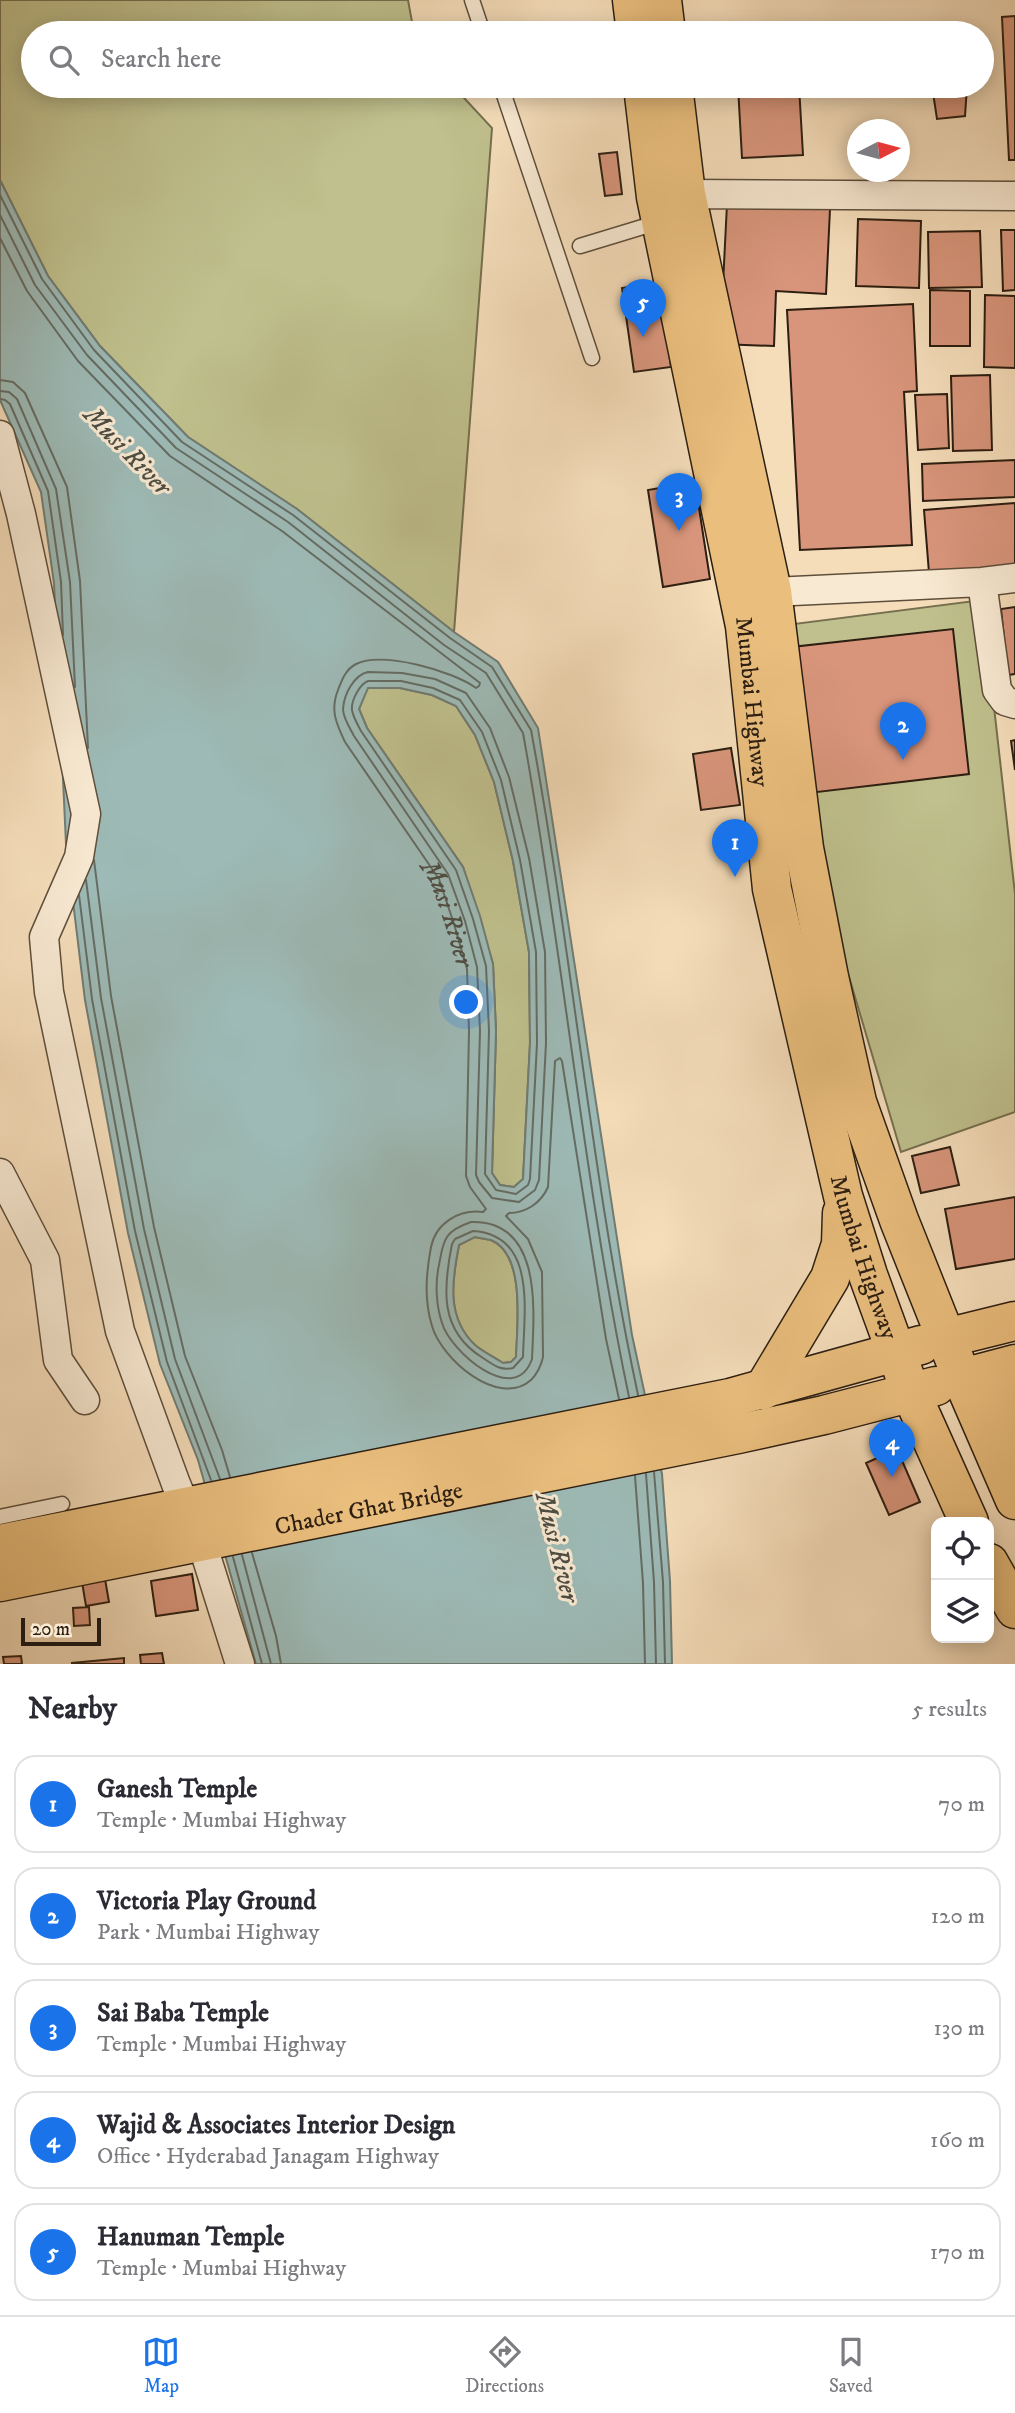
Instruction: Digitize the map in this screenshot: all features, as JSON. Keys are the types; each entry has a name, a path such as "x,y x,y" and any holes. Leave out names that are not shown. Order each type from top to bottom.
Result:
{"main road":[{"path":"632,0 635,21"},
{"path":"662,0 665,21"},
{"name":"Mumbai Highway","path":"646,98 755,593 829,977 857,1102 899,1220 962,1378 1015,1500"},
{"name":"Mumbai Highway","path":"668,204 672,98"},
{"name":"Mumbai Highway","path":"755,593 745,626 772,889 843,1196 911,1393 967,1517"},
{"path":"746,1394 830,1278 841,1244 843,1196"},
{"name":"Chader Ghat Bridge","path":"0,1544 181,1495 746,1394 1015,1321"},
{"name":"Chader Ghat Bridge","path":"0,1582 204,1549 738,1434 911,1393 1015,1364"},
{"path":"998,1462 994,1429 1002,1398 1015,1380"},
{"path":"994,1572 1015,1609"}],"street":[{"path":"668,204 1015,196"},
{"path":"0,435 22,514 86,814 79,857 44,937 49,992 120,1331 204,1549 240,1664"},
{"path":"755,593 1015,578"},
{"path":"982,582 998,690 1004,701 1015,704"},
{"path":"0,1173 45,1260 58,1360 85,1400"}],"lane":[{"path":"472,0 479,21"},
{"path":"504,98 592,358"},
{"path":"580,246 668,204"},
{"path":"0,1517 62,1504"}],"green space":[{"path":"0,0 408,0 412,21 21,21 21,98 464,98 492,128 454,632 297,509 188,437 100,346 48,276 0,180"},
{"path":"982,600 1015,894 1015,1112 901,1152 828,906 786,625"},
{"path":"367,688 400,688 432,695 456,706 475,735 494,782 513,861 529,952 530,1043 523,1179 514,1187 500,1185 492,1173 496,1031 493,964 463,867 367,728 359,709"},
{"path":"474,1237 491,1240 502,1248 515,1275 518,1310 516,1357 511,1362 503,1363 475,1345 459,1323 455,1311 453,1285 459,1245"}],"water":[{"name":"Musi River","path":"0,180 48,276 100,346 188,437 297,509 454,632 498,662 538,728 632,1335 662,1474 670,1581 672,1664 256,1664 198,1460 160,1364 128,1233 85,1000 66,844 54,583 41,492 0,400","holes":["368,688 400,688 432,695 456,706 475,735 494,782 513,861 529,952 530,1043 523,1179 514,1187 500,1185 492,1173 496,1031 493,964 480,916 463,867 367,728 359,709","475,1237 491,1240 502,1248 515,1275 518,1310 516,1357 511,1362 503,1363 475,1345 459,1323 455,1311 453,1285 459,1245"]}],"building":[{"path":"1015,16 1015,160 1009,160 1002,17"},
{"path":"739,98 800,98 803,155 742,158"},
{"path":"934,98 966,98 965,116 937,119"},
{"path":"617,152 622,194 605,196 599,154"},
{"path":"727,204 830,209 826,294 776,291 774,346 720,344"},
{"path":"858,219 921,221 919,288 856,286"},
{"path":"1001,230 1015,230 1015,290 1003,291"},
{"path":"980,231 982,287 929,288 928,232"},
{"path":"659,282 671,367 634,372 622,288"},
{"path":"930,290 970,291 970,346 930,346"},
{"path":"985,295 1015,296 1015,368 984,367"},
{"path":"913,304 917,391 904,392 912,545 800,550 787,310"},
{"path":"990,375 992,450 953,451 951,376"},
{"path":"947,394 949,448 918,450 915,395"},
{"path":"1015,460 1015,497 923,501 922,464"},
{"path":"695,482 710,579 663,587 648,490"},
{"path":"1015,503 1015,566 929,573 924,510"},
{"path":"1015,607 1015,674 1008,675 1001,609"},
{"path":"953,629 969,774 809,793 792,647"},
{"path":"1015,740 1015,770 1011,741"},
{"path":"731,748 740,805 701,810 693,754"},
{"path":"950,1147 959,1185 921,1193 912,1156"},
{"path":"1015,1197 1015,1259 956,1269 945,1209"},
{"path":"897,1449 920,1502 889,1515 866,1463"},
{"path":"192,1574 198,1610 156,1616 151,1581"},
{"path":"105,1579 109,1602 86,1606 82,1582"},
{"path":"89,1607 90,1625 74,1626 73,1608"},
{"path":"162,1653 164,1664 141,1664 140,1655"},
{"path":"21,1656 22,1664 4,1664 3,1657"},
{"path":"124,1658 124,1664 72,1664 72,1663"}],"place":[{"name":"Hanuman Temple","path":"643,337"},
{"name":"Sai Baba Temple","path":"679,531"},
{"name":"Victoria Play Ground","path":"903,760"},
{"name":"Ganesh Temple","path":"735,877"},
{"name":"Wajid & Associates Interior Design","path":"892,1477"}]}
